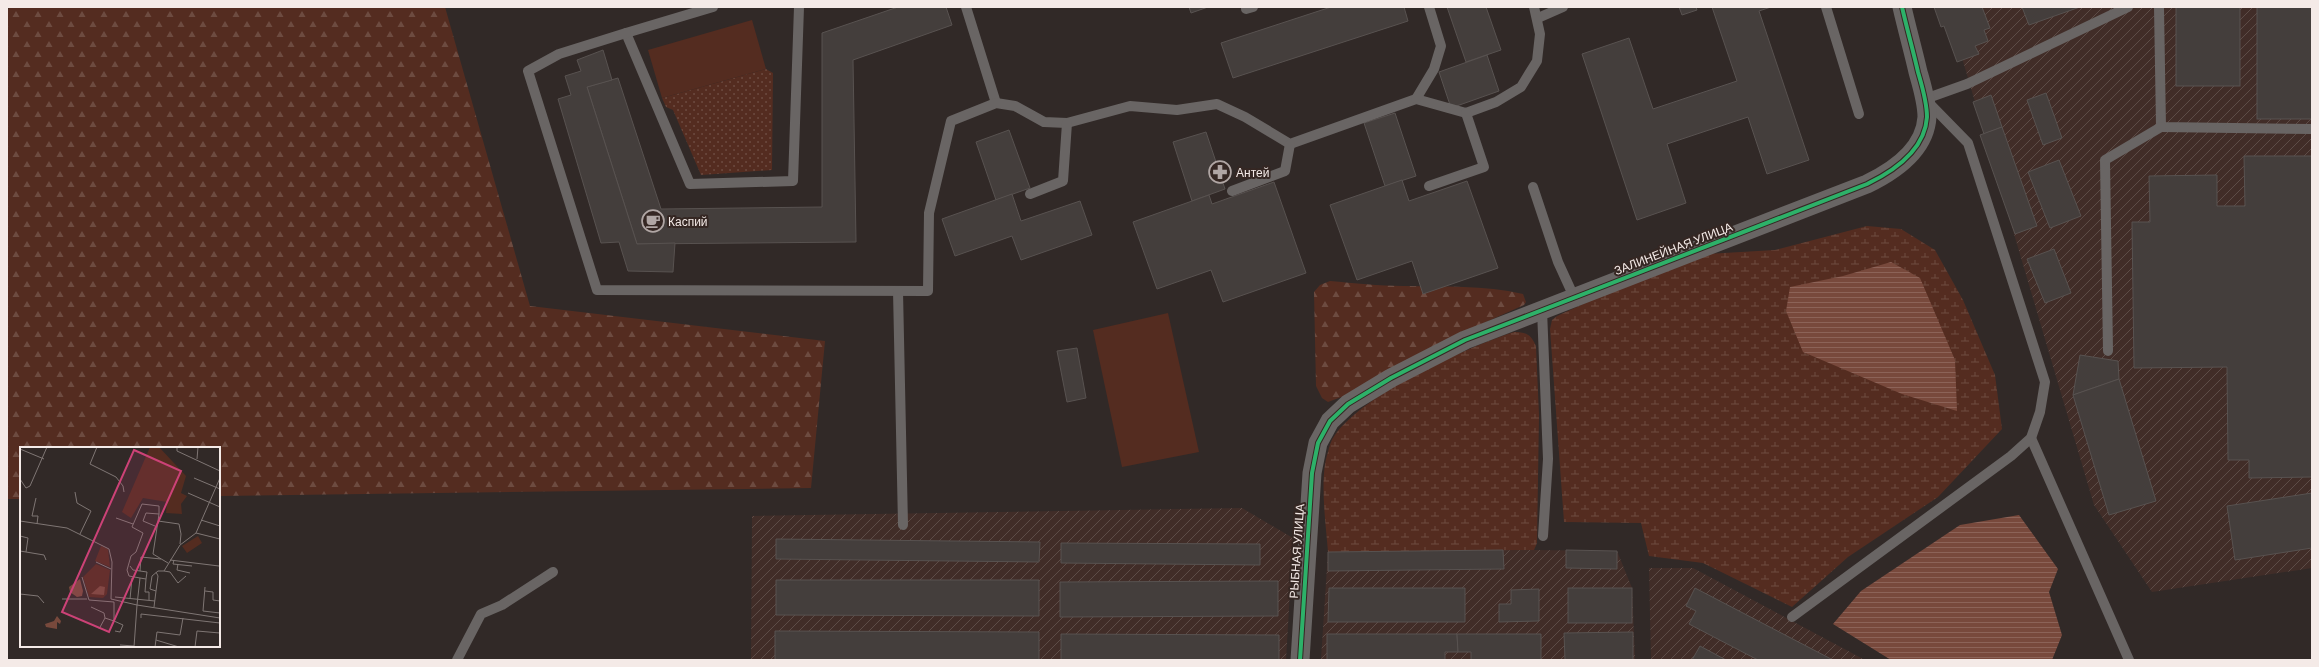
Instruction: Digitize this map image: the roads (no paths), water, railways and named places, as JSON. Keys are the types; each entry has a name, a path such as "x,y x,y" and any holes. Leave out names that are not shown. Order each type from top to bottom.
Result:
{"street":[{"name":"ЗАЛИНЕЙНАЯ УЛИЦА","path":"1318,443 1338,412 1360,396 1465,340 1867,184 1897,166 1918,143 1924,131 1927,117 1925,99 1902,7"},
{"name":"РЫБНАЯ УЛИЦА","path":"1300,660 1310,507 1318,443"}],"lane":[{"path":"713,7 559,54 528,71 597,290 928,291 928,213 951,121 996,103 1015,106 1044,122 1067,123 1130,106 1177,110 1216,104 1245,117 1290,144"},
{"path":"626,34 690,184 793,181 799,7"},
{"path":"966,7 996,103"},
{"path":"1246,7 1246,9 1253,7"},
{"path":"1416,99 1434,69 1441,46 1429,7"},
{"path":"1290,144 1416,99 1466,113 1496,102 1521,87 1538,61 1540,34 1538,18 1534,7"},
{"path":"1538,18 1563,7"},
{"path":"1826,7 1860,114"},
{"path":"1792,617 2011,456 2031,438 2040,412 2045,382 1968,143 1925,99 1967,84 2128,7"},
{"path":"2159,7 2161,127"},
{"path":"1429,186 1484,167 1466,113"},
{"path":"1030,194 1063,181 1067,123"},
{"path":"2108,351 2105,160 2161,127 2312,129"},
{"path":"1232,191 1285,171 1290,144"},
{"path":"1533,187 1558,262 1574,297"},
{"path":"898,291 903,525"},
{"path":"1542,310 1548,458 1543,536"},
{"path":"2031,438 2129,660"},
{"path":"457,660 482,614 502,605 554,572"}],"place":[{"name":"Антей","path":"1220,172"},
{"name":"Каспий","path":"653,221"}]}
